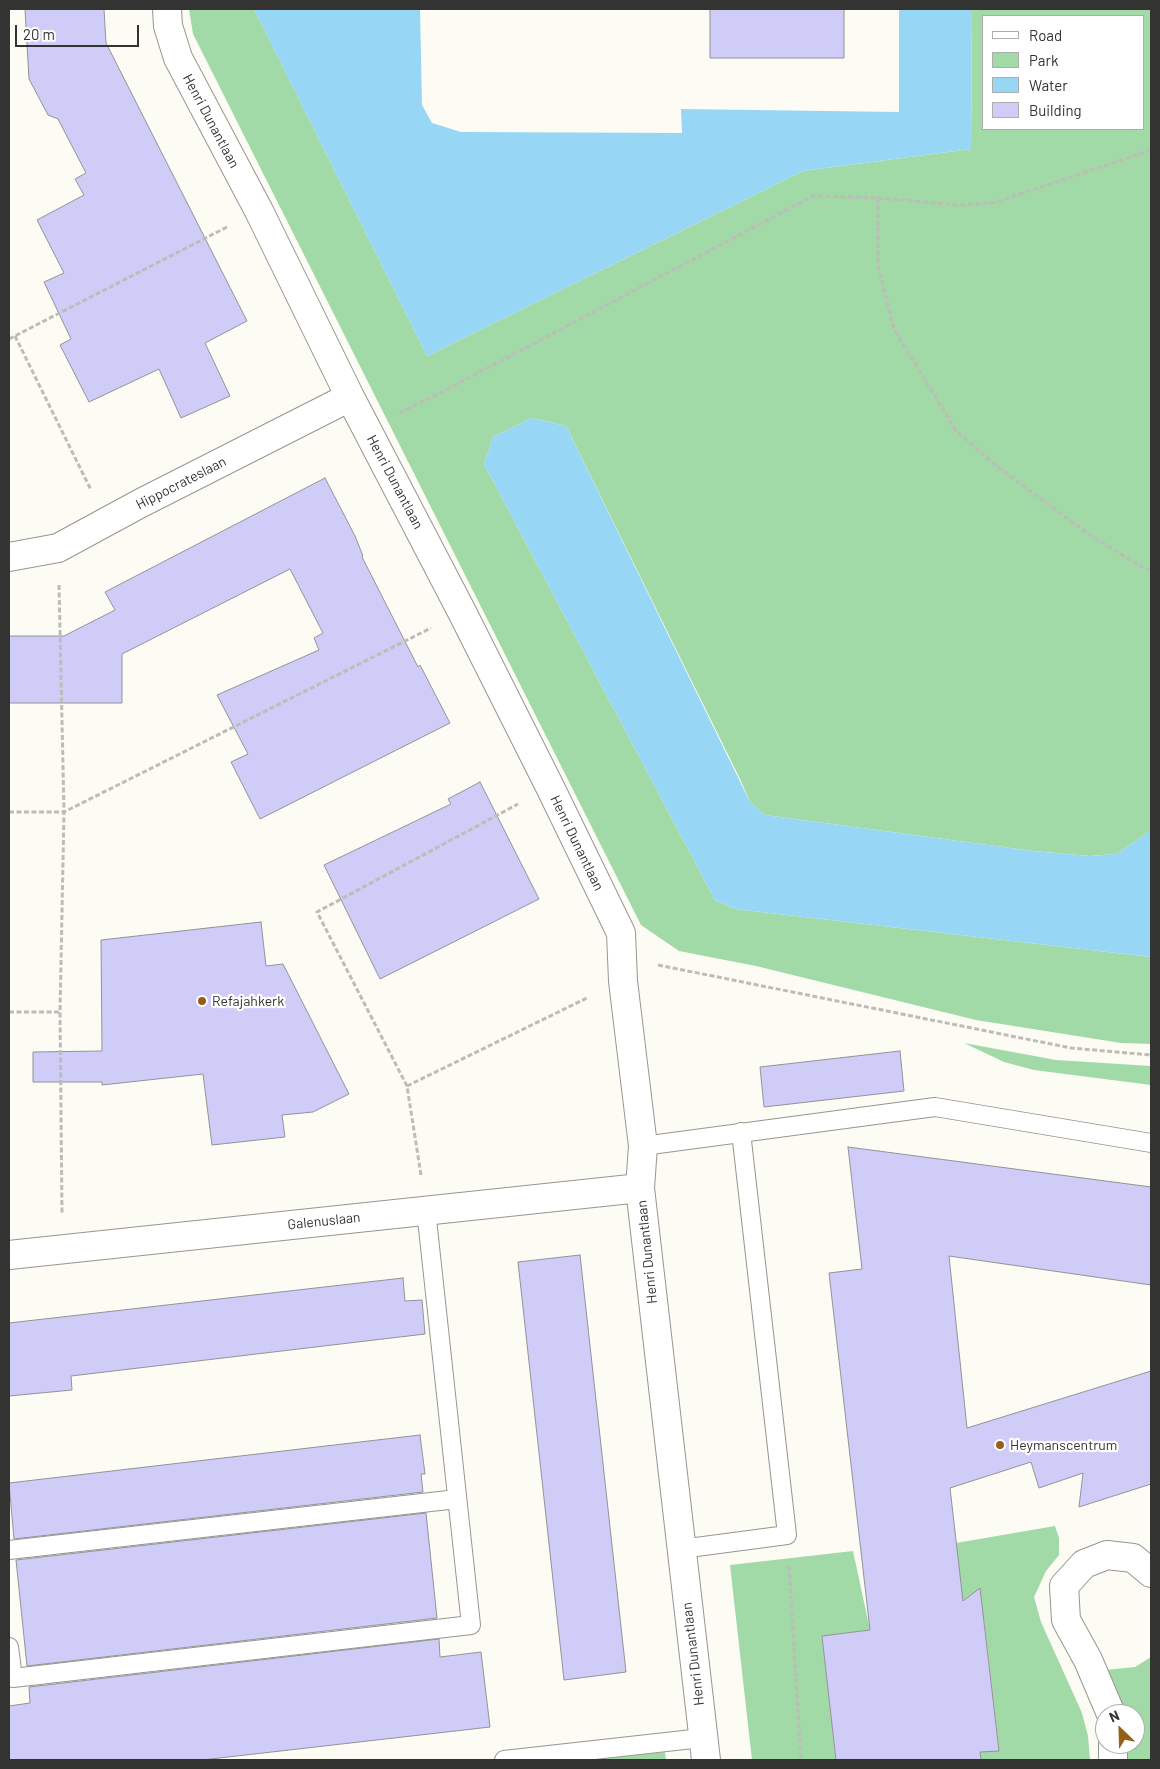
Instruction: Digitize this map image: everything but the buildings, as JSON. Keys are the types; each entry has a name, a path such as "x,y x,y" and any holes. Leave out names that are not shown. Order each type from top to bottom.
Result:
{"street":[{"name":"Henri Dunantlaan","path":"167,9 168,26 178,58 259,211 350,397 550,786 620,933 623,981 643,1146 640,1188 704,1749"},
{"name":"Hippocrateslaan","path":"9,557 58,548 350,397"},
{"name":"Galenuslaan","path":"9,1255 640,1188"},
{"path":"1107,1704 1088,1660 1066,1620 1064,1586 1084,1564 1106,1555 1133,1558 1151,1573"}],"lane":[{"path":"643,1146 935,1107 1151,1143"},
{"path":"681,1549 786,1535 741,1132"},
{"path":"9,1646 13,1678 471,1625 426,1210"},
{"path":"9,1550 457,1499"},
{"path":"504,1760 704,1749"}],"path":[{"path":"367,428 444,391 813,196 878,198 958,205 993,203 1151,150"},
{"path":"878,198 878,266 894,329 956,431 999,468 1090,536 1142,567 1151,570"},
{"path":"9,340 259,211"},
{"path":"15,336 106,522"},
{"path":"58,548 64,812 60,1012 62,1249"},
{"path":"9,812 64,812 462,612"},
{"path":"426,1210 407,1086 317,912 550,786"},
{"path":"407,1086 659,964 1071,1048 1151,1055"},
{"path":"9,1012 60,1012"},
{"path":"786,1535 801,1760"}],"green space":[{"path":"189,9 254,9 427,356 803,171 971,149 972,9 1151,9 1151,830 1117,854 1089,856 1033,851 765,815 750,802 566,426 532,418 493,437 484,464 715,900 735,909 1151,957 1151,1044 1121,1043 976,1020 756,966 679,951 641,925 193,34"},
{"path":"964,1043 1056,1060 1151,1066 1151,1085 1034,1070 1004,1062"},
{"path":"1055,1526 1059,1538 1059,1555 1046,1571 1034,1597 1041,1622 1082,1713 1088,1736 1090,1760 981,1760 980,1752 999,1750 984,1620 965,1622 956,1543"},
{"path":"853,1551 870,1630 822,1636 836,1760 752,1760 730,1565"},
{"path":"1151,1657 1151,1760 1126,1760 1126,1754 1145,1754 1145,1704 1119,1704 1105,1670 1135,1667"},
{"path":"665,1752 666,1760 591,1760"}],"water":[{"path":"254,9 420,9 422,105 432,123 461,132 682,133 681,109 899,112 899,9 972,9 971,149 803,171 427,356"},
{"path":"532,418 566,426 750,802 765,815 1033,851 1089,856 1117,854 1151,830 1151,957 735,909 715,900 484,464 493,437"}],"place":[{"name":"Refajahkerk","path":"202,1001"},
{"name":"Heymanscentrum","path":"1000,1445"}]}
